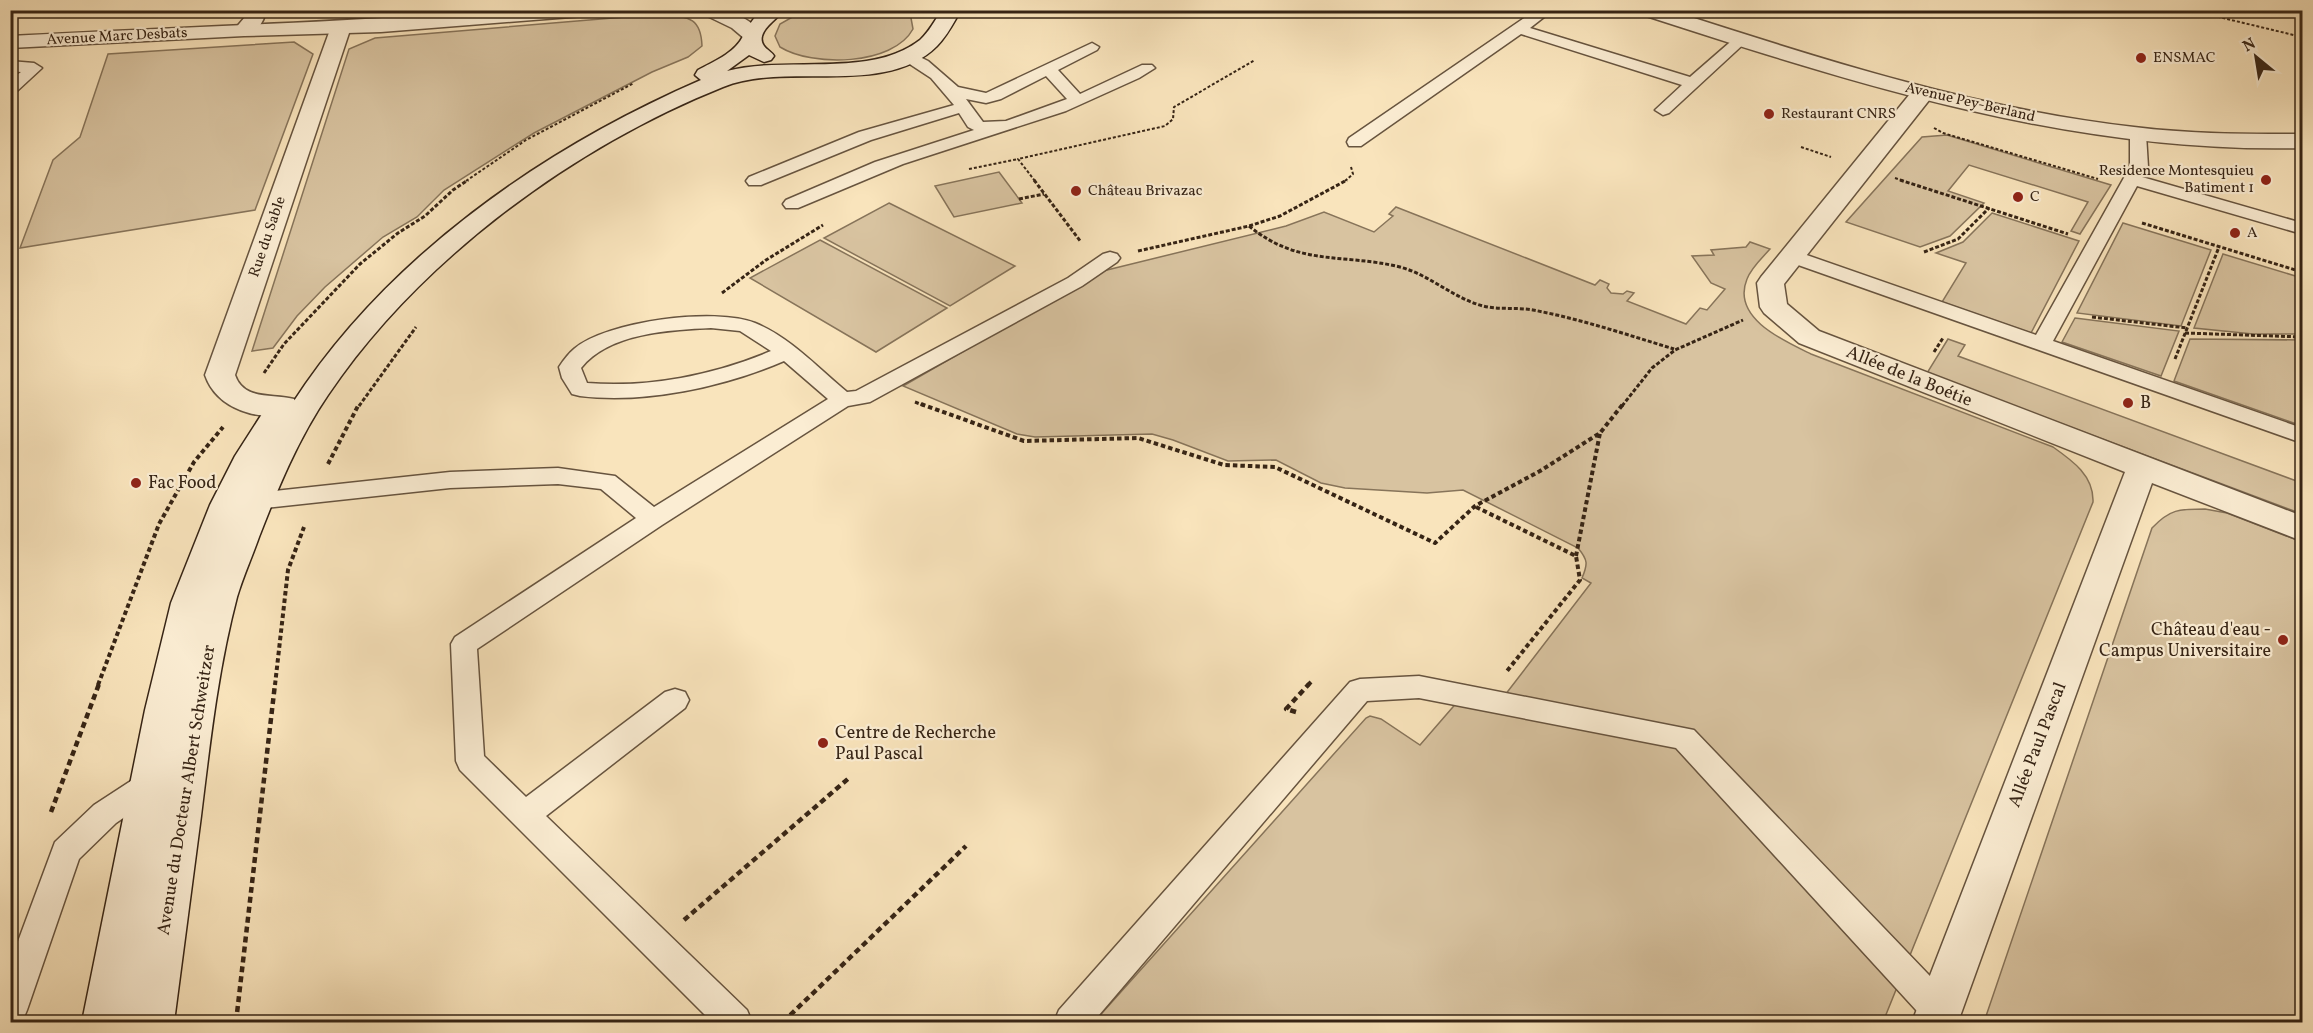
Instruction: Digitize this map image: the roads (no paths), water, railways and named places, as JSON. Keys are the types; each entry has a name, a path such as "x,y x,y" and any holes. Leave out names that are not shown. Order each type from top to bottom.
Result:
{"street":[{"path":"244,30 255,18 256,10"},
{"name":"Avenue Marc Desbats","path":"10,42 420,24 584,10"},
{"path":"710,10 739,24 752,37"},
{"name":"Avenue du Docteur Albert Schweitzer","path":"105,1023 164,710 189,603 225,505 251,456 283,406 346,324 381,287 454,222 495,191 580,137 623,113 710,73 737,56 752,37 760,21 775,10"},
{"name":"Avenue Pey-Berland","path":"1647,10 1741,40 1915,104 1994,112 2102,131 2262,143 2302,141"},
{"name":"Avenue du Docteur Albert Schweitzer","path":"151,1023 197,699 220,595 256,501 306,405 336,363 402,288 474,224 571,156 638,118 723,79 761,70 859,69 907,56 935,37 941,16"},
{"name":"Rue du Sable","path":"283,406 263,407 244,401 222,385 220,375 341,27"},
{"name":"Avenue du Docteur Albert Schweitzer","path":"752,37 760,53 778,63 806,69"},
{"path":"1791,256 1915,104"},
{"name":"Allée de la Boétie","path":"1791,256 1770,283 1774,307 1809,337 1917,381 2302,529"},
{"name":"Allée Paul Pascal","path":"1937,1016 2142,468"}],"lane":[{"path":"1355,142 1546,10"},
{"path":"1519,30 1693,83"},
{"path":"1663,110 1741,40"},
{"path":"953,91 986,98 995,96 1092,47"},
{"path":"907,56 925,66 953,91 977,127 987,130"},
{"path":"10,66 34,68 10,89"},
{"path":"792,204 863,172 911,155 977,136 987,130 1045,115 1148,68"},
{"path":"1048,69 1077,100"},
{"path":"754,181 864,136 963,107"},
{"path":"2040,344 2139,167 2138,134"},
{"path":"2130,183 2302,229"},
{"path":"1791,256 2302,436"},
{"path":"735,1023 470,761 464,644 653,519 852,398 1075,282 1110,258"},
{"path":"784,353 742,371 714,379 660,387 594,391 580,389 573,378 570,367 582,353 631,333 687,322 723,320 746,327 768,338 784,353 852,398 889,392"},
{"path":"256,501 450,480 558,476 607,482 653,519"},
{"path":"1071,1023 1360,690 1419,687 1684,738 1937,1016"},
{"path":"524,815 675,700"},
{"path":"10,1010 66,852 99,816 150,784"}],"place":[{"name":"ENSMAC","path":"2141,58"},
{"name":"Restaurant CNRS","path":"1769,114"},
{"name":"Residence Montesquieu Batiment 1","path":"2266,180"},
{"name":"Château Brivazac","path":"1076,191"},
{"name":"C","path":"2018,197"},
{"name":"A","path":"2235,233"},
{"name":"B","path":"2128,403"},
{"name":"Fac Food","path":"136,483"},
{"name":"Château d'eau - Campus Universitaire","path":"2283,640"},
{"name":"Centre de Recherche Paul Pascal","path":"823,743"}]}
